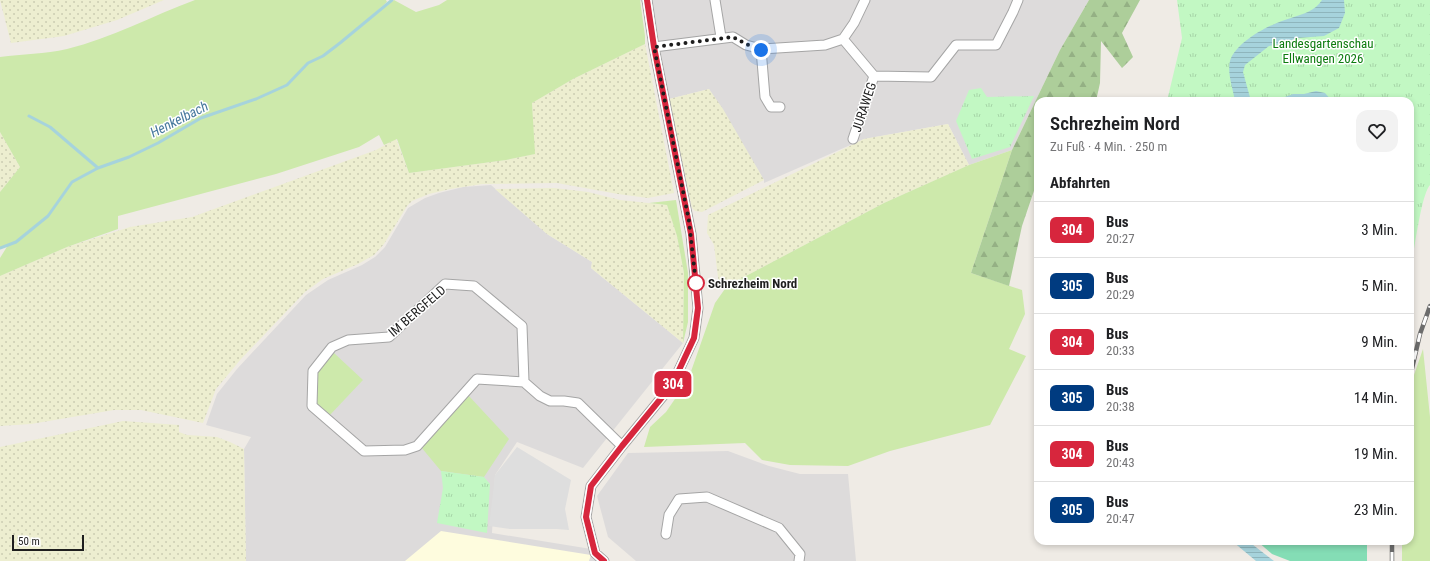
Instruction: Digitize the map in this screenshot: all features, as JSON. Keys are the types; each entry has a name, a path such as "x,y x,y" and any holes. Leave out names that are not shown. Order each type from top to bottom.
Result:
{"street":[{"path":"715,0 721,37"},
{"path":"654,47 721,37 733,37 761,50 825,44 843,39 854,23 865,0"},
{"name":"JURAWEG","path":"843,39 874,76 931,77 956,44 996,45 1018,0"},
{"path":"604,561 593,557 586,517 591,486 672,385 694,338 698,308 690,228 654,47 647,2"},
{"path":"761,50 765,97 771,106 780,107"},
{"name":"JURAWEG","path":"853,139 874,76"},
{"name":"IM BERGFELD","path":"445,284 474,286 522,326 524,382 477,379 416,446 405,450 364,451 312,406 314,371 332,347 348,340 389,337 445,284"},
{"path":"524,382 540,396 550,401 578,403 622,446"},
{"path":"666,534 669,514 680,499 707,497 779,528 800,554 799,561"}],"shaded area":[{"path":"640,0 1089,0 1060,50 1037,97 1034,97 1034,104 1012,150 969,165 948,124 864,139 764,183 764,180 709,89 669,99 655,21"},
{"path":"491,185 547,234 592,262 591,268 683,343 583,468 517,442 495,475 492,533 591,549 606,561 246,561 244,449 251,437 206,425 217,394 237,369 306,295 328,280 362,265 375,257 385,247 408,208 425,198 439,193 463,187"},
{"path":"517,447 571,480 565,509 569,530 510,529 489,526 495,475"},
{"path":"728,451 769,466 800,474 848,474 856,561 636,561 608,537 597,496 628,453"},
{"path":"441,531 591,555 589,561 405,561"}],"green space":[{"path":"0,0 164,0 117,20 64,36 11,43"},
{"path":"195,0 386,0 387,2 350,35 394,0 416,12 439,5 447,0 640,0 645,44 573,79 532,103 535,154 506,160 409,173 397,139 384,145 379,135 359,147 276,174 118,216 118,229 67,247 0,276 0,258 8,245 0,248 0,192 20,167 0,132 0,57 67,49 100,39"},
{"path":"1089,0 1140,0 1122,33 1133,57 1122,68 1101,41 1100,83 1097,97 1037,97 1060,50"},
{"name":"Landesgartenschau Ellwangen 2026","path":"1177,0 1430,0 1430,185 1424,201 1414,249 1414,97 1168,97 1182,38"},
{"path":"645,44 674,193 648,198 557,183 482,184 429,194 412,201 407,206 384,244 374,255 358,264 323,279 305,292 241,359 216,389 203,423 141,410 114,410 31,424 0,426 0,276 67,247 130,227 192,217 376,150 396,139 409,173 506,160 534,154 532,103 573,79"},
{"path":"981,88 987,97 1034,96 1010,147 972,159 956,121 969,90"},
{"path":"709,89 723,109 764,180 702,212 695,211 692,208 669,99"},
{"path":"1034,104 1034,191 1022,226 1009,286 971,273 1012,150"},
{"path":"948,124 969,165 884,203 727,286 725,283 719,285 714,245 707,233 708,215 864,139"},
{"path":"0,132 20,167 0,192"},
{"path":"1012,150 971,273 1022,290 1025,314 1009,349 1026,356 990,425 890,451 848,466 790,465 762,460 745,443 644,447 650,427 666,412 688,380 715,303 727,286 884,203 969,165"},
{"path":"554,188 588,192 620,200 667,205 677,236 684,273 683,343 591,268 592,262 547,234 495,189"},
{"path":"676,200 688,273 688,322 683,343 684,273 677,236 667,205 649,203"},
{"path":"1423,349 1430,417 1430,561 1402,561 1402,545 1414,545 1414,375"},
{"path":"334,353 363,380 329,416 316,405 317,372"},
{"path":"468,395 509,439 484,477 441,471 421,447"},
{"path":"123,421 179,425 179,432 187,435 217,437 244,449 246,561 0,561 0,447"},
{"path":"441,471 484,477 490,484 487,533 437,523 443,488"},
{"path":"1262,545 1367,545 1367,561 1290,561 1272,554"}],"water":[{"path":"1322,0 1344,0 1345,13 1339,28 1324,36 1297,38 1284,43 1269,46 1245,65 1243,72 1250,97 1234,97 1229,66 1230,61 1239,47 1256,34 1274,24 1304,13 1319,4"},
{"path":"1316,91 1325,93 1328,97 1285,97 1293,94 1304,94"},
{"path":"1237,545 1253,545 1274,561 1256,561"}],"waterway":[{"name":"Henkelbach","path":"0,248 16,242 48,216 72,182 98,168 129,157 158,143 201,118 256,99 287,85 308,63 323,56 392,0"},
{"path":"29,116 50,127 98,168"}],"railway":[{"path":"1414,360 1420,334 1430,306"},
{"path":"1392,545 1392,561"}],"bus line":[{"name":"304","path":"604,561 595,553 586,517 591,486 672,385 694,338 698,308 689,221 654,47 647,0"}],"place":[{"name":"Schrezheim Nord","path":"696,283"}],"route":[{"path":"696,283 689,221 654,47 721,37 733,37 761,50"}]}
